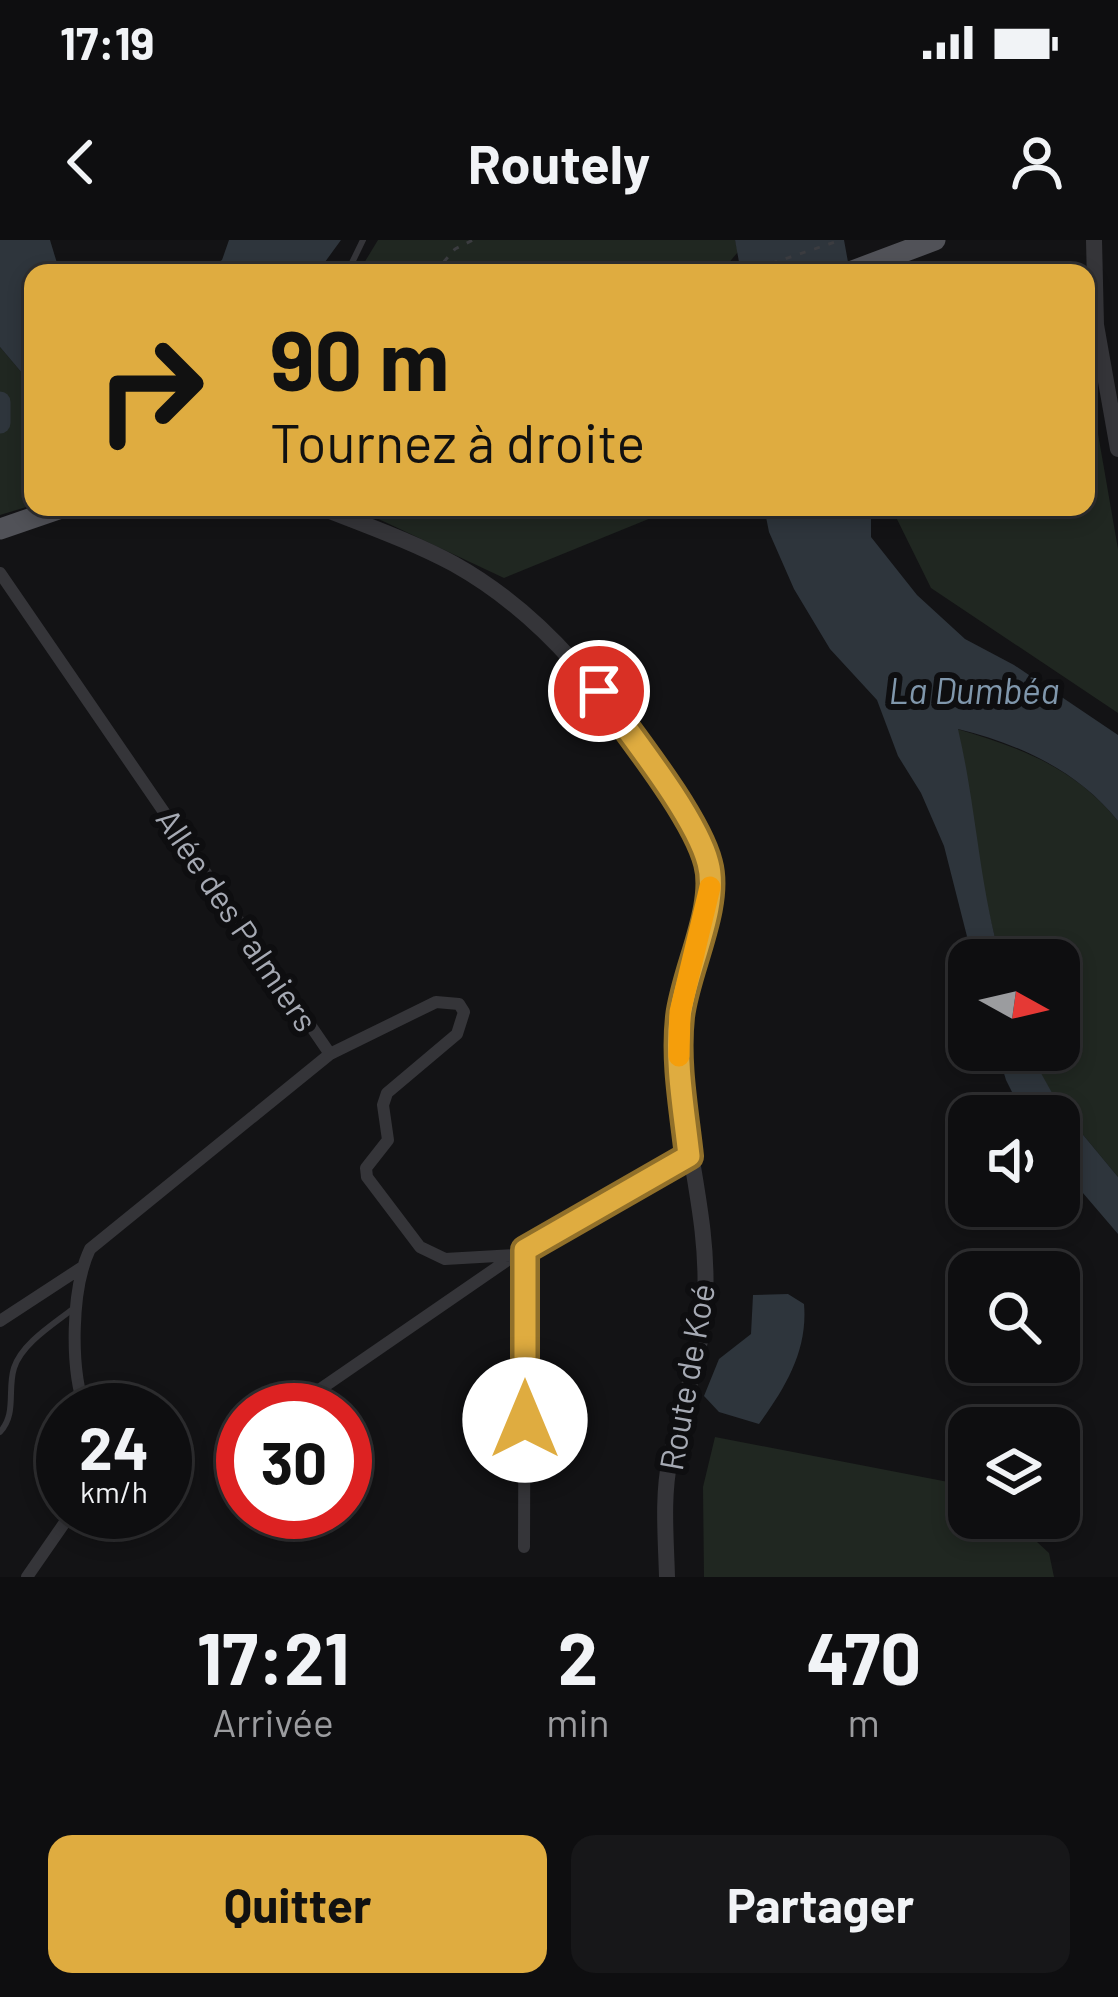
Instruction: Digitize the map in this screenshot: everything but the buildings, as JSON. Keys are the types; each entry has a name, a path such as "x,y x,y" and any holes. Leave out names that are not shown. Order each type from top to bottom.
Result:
{"main road":[{"path":"872,264 934,240"},
{"path":"0,530 39,516"}],"street":[{"path":"1095,282 1096,325 1118,448"},
{"name":"Route de Koé","path":"341,516 454,564 494,589 570,656 599,691 696,836 708,862 711,886 680,1012 681,1088 707,1266 705,1305 668,1464 667,1577"},
{"name":"Allée des Palmiers","path":"0,573 329,1054 104,1234 81,1268 0,1321"},
{"path":"329,1054 436,1002 459,1004 464,1012 458,1034 387,1093 382,1105 388,1140 366,1168 367,1177 420,1246 445,1259 520,1253"},
{"path":"330,1383 520,1253 689,1156"},
{"path":"520,1253 524,1547"},
{"path":"80,1383 76,1365 81,1268"},
{"path":"27,1577 53,1539"}],"lane":[{"path":"0,1432 6,1427 12,1403 14,1366 36,1338 77,1306"}],"path":[{"path":"442,264 459,240"},
{"path":"455,249 473,240"},
{"path":"770,264 842,240"}],"shaded area":[{"path":"378,240 735,240 738,252 728,264 363,264"},
{"path":"0,347 24,374 24,508 0,515"},
{"path":"1095,429 1118,549 1118,713 931,588 895,516 1095,516"},
{"path":"372,516 656,516 504,578"},
{"path":"957,729 1065,773 1118,821 1118,1177 1080,1131 1080,1095 1053,1095 1039,1071 1080,1071 1080,939 995,939"},
{"path":"715,1437 948,1482 948,1539 1034,1539 1049,1553 1054,1577 704,1577 703,1487"}],"water":[{"path":"0,240 50,240 57,264 24,264 24,374 0,347"},
{"path":"229,240 341,240 324,264 215,264 222,260"},
{"path":"735,240 844,240 848,264 739,264"},
{"name":"La Dumbéa","path":"766,516 871,516 871,537 917,595 965,639 1014,665 1118,735 1118,821 1084,787 1046,762 958,729 996,939 968,939 944,846 921,793 898,756 877,700 830,649 794,589"},
{"path":"1003,1071 1040,1071 1053,1095 1014,1095"},
{"path":"1080,1131 1118,1177 1118,1234 1080,1190"},
{"path":"788,1294 804,1304 804,1321 799,1352 778,1396 759,1424 719,1412 704,1396 719,1359 751,1334 753,1295"}],"waterway":[{"path":"0,402 0,423"}],"slow traffic":[{"path":"679,1056 680,1012 710,887"}],"route":[{"path":"525,1420 525,1250 689,1156 681,1088 680,1012 711,886 708,862 680,810 599,691"}]}
